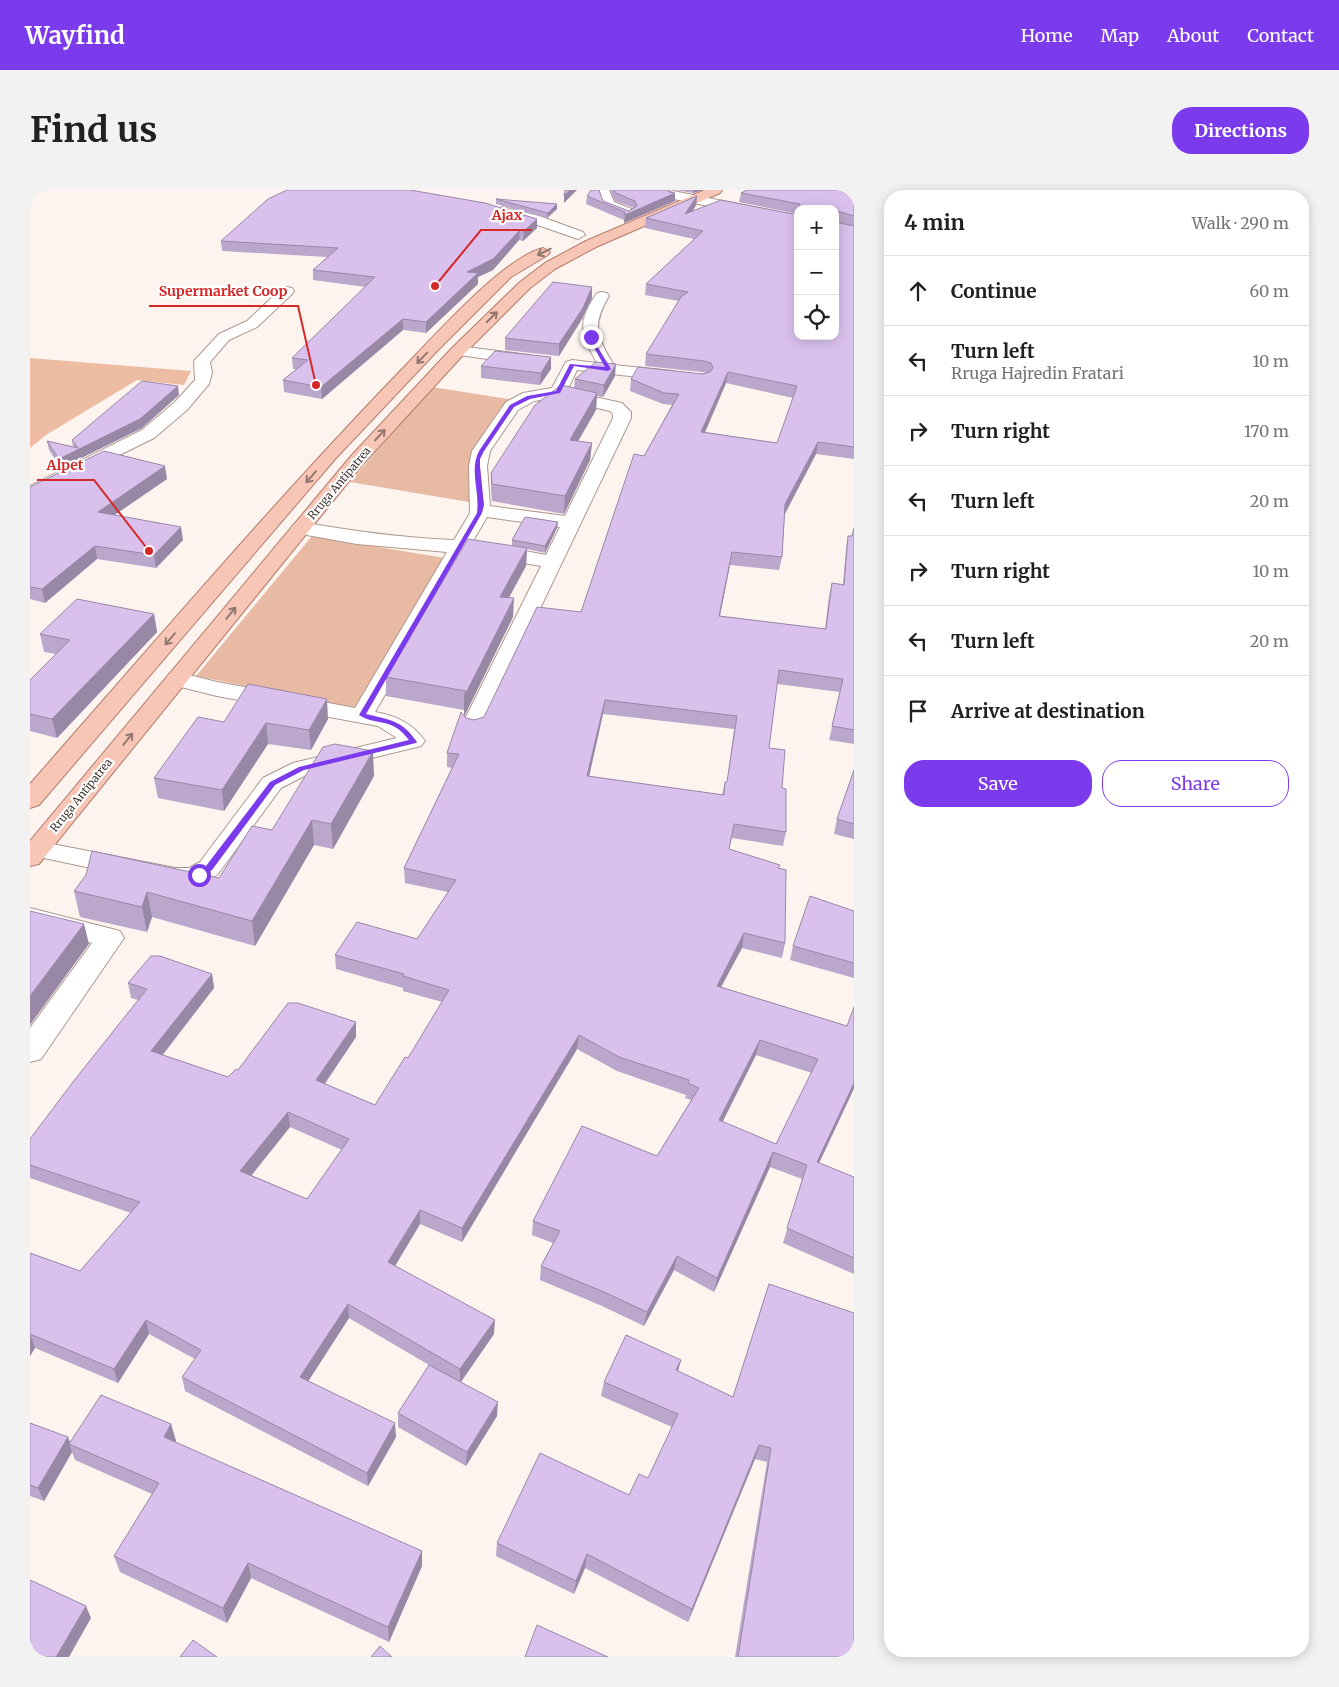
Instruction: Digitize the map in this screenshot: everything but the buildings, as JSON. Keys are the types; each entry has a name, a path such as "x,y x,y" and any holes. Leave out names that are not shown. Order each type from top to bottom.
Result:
{"main road":[{"name":"Rruga Antipatrea","path":"30,800 330,454 432,347 506,274 533,257 629,213 684,195 716,190"},
{"name":"Rruga Antipatrea","path":"34,853 357,460 458,351 525,284 550,266 684,195"}],"street":[{"path":"604,190 608,204 629,213"},
{"path":"684,195 794,219"},
{"path":"491,208 534,219 578,235"},
{"path":"30,493 148,434 181,406 203,381 202,361 224,337 252,324 288,291"},
{"path":"602,296 591,313 589,325 591,337 608,369"},
{"path":"458,351 693,378"},
{"path":"558,392 572,365"},
{"path":"362,715 480,510 477,459 512,406 529,397 558,392 566,396 616,407 622,412 622,418 474,725"},
{"path":"480,510 571,523"},
{"path":"301,528 357,538 420,545 460,546 552,562"},
{"path":"34,853 175,877 186,878 199,875 209,868 272,783 302,768 413,742 404,729 394,723 362,715 217,689 177,679"},
{"path":"30,917 110,938 30,1051"}],"shaded area":[{"path":"30,358 191,371 184,385 137,380 46,435 30,448"},
{"path":"432,387 514,400 470,462 475,503 350,482"},
{"path":"312,536 445,558 358,709 196,676"}],"place":[{"name":"Ajax","path":"435,286"},
{"name":"Supermarket Coop","path":"316,385"},
{"name":"Alpet","path":"149,551"}],"route":[{"path":"199,875 209,868 272,783 302,768 413,742 404,729 394,723 362,715 480,513 477,459 481,451 512,406 529,397 558,392 572,365 608,369 591,337"}]}
